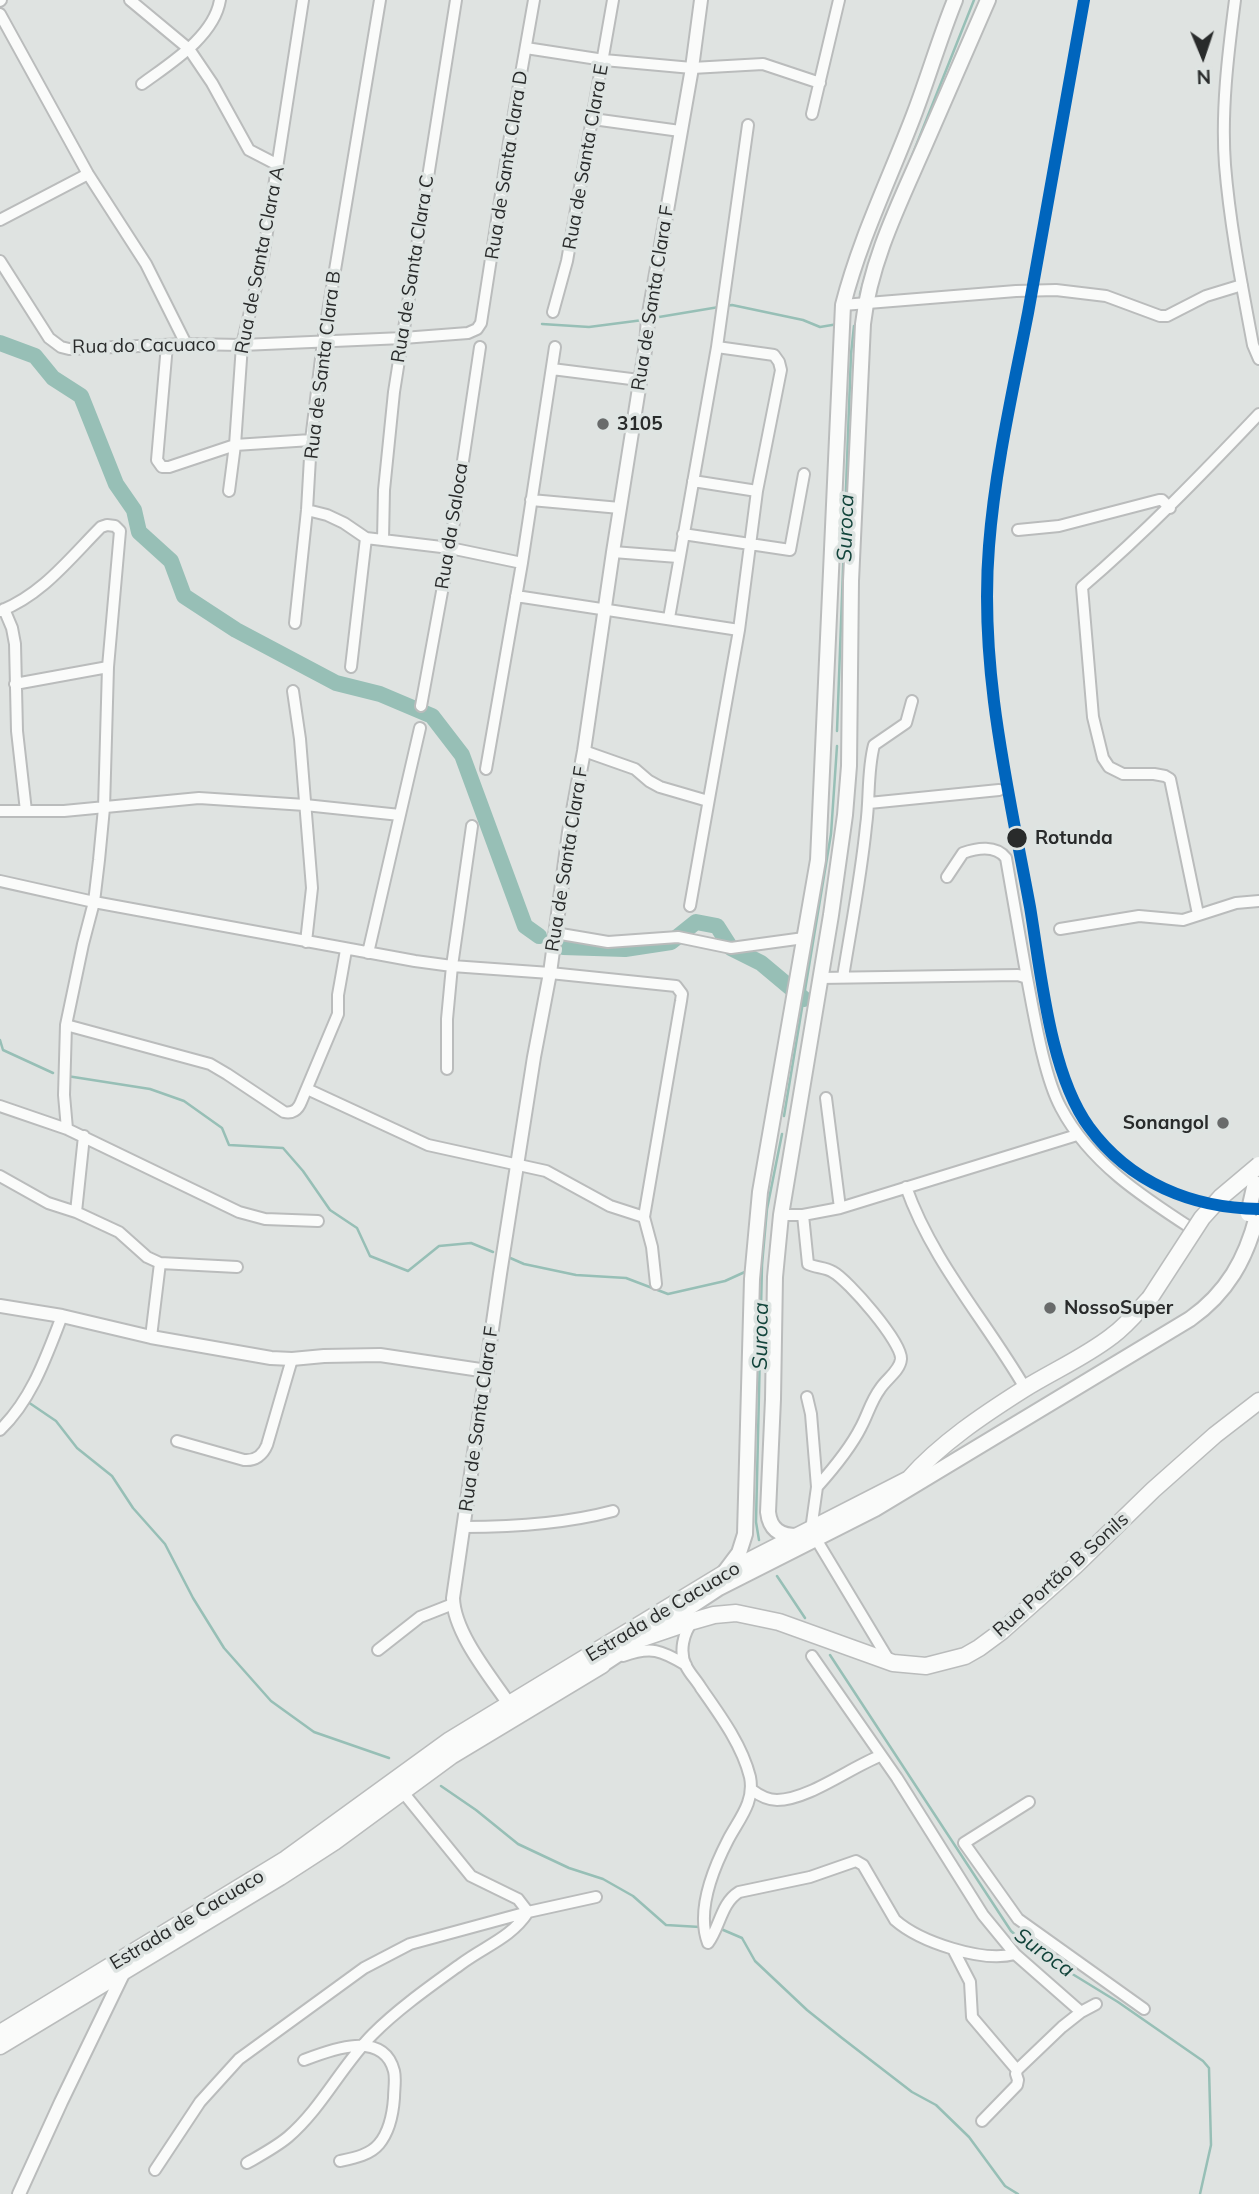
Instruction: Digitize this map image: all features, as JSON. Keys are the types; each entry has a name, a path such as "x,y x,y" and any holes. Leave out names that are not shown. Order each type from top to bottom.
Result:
{"main road":[{"path":"723,1574 739,1553 745,1534 754,1251 760,1192 818,860 843,305 856,262 955,0"},
{"path":"808,1535 788,1536 778,1533 772,1526 768,1513 774,1289 781,1215 845,815 851,581 865,304 892,223 988,0"},
{"path":"825,736 849,736"},
{"path":"772,1122 795,1126"},
{"name":"Estrada de Cacuaco","path":"808,1535 875,1509 1203,1310 1217,1297 1246,1252 1255,1212 1259,1152"},
{"path":"909,1479 928,1458 1024,1388 1112,1337 1130,1321 1150,1298 1194,1230 1221,1197 1259,1165"},
{"name":"Estrada de Cacuaco","path":"0,2046 280,1877 334,1842 451,1756 602,1665 758,1562 909,1479 1185,1312 1207,1294 1226,1272 1255,1212"},
{"name":"Rua Portão B Sonils","path":"832,1641 890,1662 910,1666 950,1661 979,1648 1075,1566 1214,1435 1259,1401"},
{"name":"Estrada de Cacuaco","path":"0,2034 286,1859 450,1740 723,1574 758,1562"},
{"name":"Estrada de Cacuaco","path":"640,1639 714,1615 736,1614 779,1622 832,1641"}],"street":[{"path":"130,0 145,6 189,49 212,83 246,147 252,153 278,165"},
{"path":"142,84 189,49 210,23 220,0"},
{"name":"Rua de Santa Clara A","path":"229,491 242,345 262,258 303,0"},
{"name":"Rua de Santa Clara B","path":"295,624 311,440 323,342 380,0"},
{"name":"Rua de Santa Clara C","path":"383,540 387,455 394,392 456,0"},
{"name":"Rua de Santa Clara D","path":"477,329 481,323 534,0"},
{"name":"Rua de Santa Clara E","path":"553,312 567,261 613,0"},
{"name":"Rua de Santa Clara F","path":"509,1704 472,1650 453,1604 500,1274 550,973 569,832 584,751 639,380 701,0"},
{"path":"812,114 839,0"},
{"path":"1235,0 1226,80 1225,163 1234,239 1253,345 1259,359"},
{"path":"0,14 88,174 146,264 186,344"},
{"path":"526,48 604,60 692,68 763,64 820,83"},
{"path":"593,119 680,131"},
{"path":"669,618 717,346 748,125"},
{"path":"0,220 88,174"},
{"name":"Rua do Cacuaco","path":"0,261 41,327 61,347 82,349 323,342 468,333 477,329"},
{"path":"843,305 1056,290 1105,296 1160,316 1167,316 1206,296 1242,285"},
{"path":"167,345 157,460 162,467 235,445 311,440"},
{"path":"690,905 739,630 757,491 781,370 774,355 717,346"},
{"name":"Rua da Saloca","path":"421,706 450,548 480,347"},
{"path":"486,769 522,563 555,347"},
{"path":"552,369 639,380"},
{"path":"1198,914 1170,779 1154,774 1123,774 1109,767 1103,758 1093,717 1082,587 1170,508 1259,414"},
{"path":"683,534 790,550 804,474"},
{"path":"693,481 757,491"},
{"path":"531,499 620,508"},
{"path":"1018,530 1059,526 1159,500 1170,508"},
{"path":"307,510 336,519 366,538 450,548 522,563"},
{"path":"26,811 17,731 14,637 2,610 45,584 101,527 115,526 120,531 120,540 108,667 104,808 94,902 66,1025 64,1095 67,1129"},
{"path":"351,667 366,538"},
{"path":"613,552 678,557"},
{"path":"516,596 739,630"},
{"path":"15,684 108,667"},
{"path":"293,691 300,739 312,888 306,942"},
{"path":"843,977 861,869 869,803 868,775 874,745 906,723 912,701"},
{"path":"369,953 420,728"},
{"path":"584,751 635,769 649,782 660,787 708,801"},
{"path":"869,803 999,790"},
{"path":"0,811 104,808 199,798 400,815"},
{"path":"447,1069 447,1019 452,966 472,826"},
{"path":"947,877 963,853 993,849 1006,858 1027,978 1049,1075 1059,1106 1077,1135 1110,1171 1194,1230"},
{"path":"0,881 94,902 346,950 452,966 676,986 682,994 644,1217 652,1247 656,1284"},
{"path":"1060,929 1139,916 1183,920 1236,903 1259,901"},
{"path":"555,933 608,942 678,937 730,948 804,939"},
{"path":"66,1025 210,1064 284,1112 293,1112 299,1107 338,1014 338,995 346,950"},
{"path":"820,978 1018,975 1027,978"},
{"path":"307,1089 428,1145 546,1171 610,1206 644,1217"},
{"path":"826,1098 840,1208"},
{"path":"0,1106 84,1136 239,1212 265,1219 318,1221"},
{"path":"781,1215 803,1215 840,1208 1077,1135"},
{"path":"76,1212 84,1136"},
{"path":"0,1176 48,1203 76,1212 119,1232 147,1257 160,1263 237,1267"},
{"path":"906,1187 914,1211 942,1262 1007,1357 1024,1388"},
{"path":"803,1215 808,1265 825,1268 846,1282 894,1340 902,1357 900,1366 872,1401 856,1436 817,1487"},
{"path":"151,1337 160,1263"},
{"path":"0,1306 271,1358 380,1355 487,1371"},
{"path":"0,1430 26,1398 62,1316"},
{"path":"177,1441 244,1460 260,1456 267,1446 292,1359"},
{"path":"807,1397 811,1413 817,1487 808,1535 890,1662"},
{"path":"464,1527 555,1524 613,1511"},
{"path":"378,1650 421,1617 453,1604"},
{"path":"685,1665 683,1642 688,1626 693,1621"},
{"path":"602,1665 635,1651 647,1650 666,1653 685,1665 741,1753 752,1790 745,1812 719,1860 709,1892 704,1922 708,1943 725,1906 734,1895 810,1877 856,1861 863,1865 895,1920 914,1934 953,1949 995,1957 1016,1954"},
{"path":"812,1656 912,1801 983,1915 1016,1954 1081,2012"},
{"path":"752,1790 762,1798 789,1799 880,1756"},
{"path":"402,1791 471,1875 518,1899 528,1912"},
{"path":"1029,1802 964,1843 1018,1919 1144,2009"},
{"path":"155,2170 200,2102 239,2059 364,1968 410,1944 596,1896"},
{"path":"247,2163 288,2137 384,2024 454,1969 507,1936 521,1924 528,1912"},
{"path":"953,1949 970,1982 972,2017 1017,2070"},
{"path":"19,2194 124,1972"},
{"path":"982,2120 1017,2085 1017,2070 1062,2027 1096,2004"},
{"path":"304,2060 345,2046 363,2046 384,2054 394,2069 392,2114 384,2137 379,2145 366,2154 341,2161"}],"waterway":[{"path":"904,176 974,0"},
{"path":"860,294 871,256"},
{"path":"726,306 803,320 820,327 838,324"},
{"path":"653,318 719,307"},
{"path":"542,324 589,327 643,320"},
{"name":"Suroca","path":"837,731 854,326"},
{"path":"0,343 35,356 53,378 81,396 116,484 134,510 139,532 171,561 184,596 236,630 336,683 380,694 432,716 462,755 525,926 539,936"},
{"name":"Suroca","path":"784,1116 831,834 837,746"},
{"path":"563,947 625,949 671,942 696,922 717,926 731,948 761,963 804,999"},
{"path":"0,1040 3,1050 53,1073"},
{"path":"67,1076 150,1089 184,1101 222,1128 229,1145 283,1148 330,1210 357,1228 370,1256 408,1271 439,1246 471,1243 493,1252"},
{"name":"Suroca","path":"759,1540 756,1522 762,1265 767,1209 782,1134"},
{"path":"508,1257 524,1264 576,1275 626,1278 668,1294 725,1281 747,1271"},
{"path":"28,1402 56,1421 77,1448 112,1476 133,1508 165,1544 193,1598 224,1648 271,1701 314,1732 389,1758"},
{"path":"0,1422 13,1408"},
{"name":"Suroca","path":"777,1576 805,1618"},
{"name":"Suroca","path":"830,1655 1011,1931 1030,1948 1118,2002 1203,2061 1209,2068 1211,2145 1200,2194"},
{"path":"441,1786 518,1844 569,1868 603,1879 633,1896 666,1925 700,1927"},
{"path":"721,1929 742,1938 755,1961 807,2010 912,2092 936,2105 969,2137 1005,2186 1018,2194"}],"railway":[{"path":"1084,0 1005,429 992,517 987,592 988,637 998,728 1049,1022 1065,1080 1076,1105 1105,1147 1123,1163 1164,1189 1210,1204 1259,1209"}],"transit line":[{"path":"1084,0 1005,429 992,517 987,592 988,637 998,728 1049,1022 1065,1080 1076,1105 1105,1147 1123,1163 1164,1189 1210,1204 1259,1209"}],"place":[{"name":"3105","path":"603,424"},
{"name":"Rotunda","path":"1017,838"},
{"name":"Sonangol","path":"1223,1123"},
{"name":"NossoSuper","path":"1050,1308"}]}
